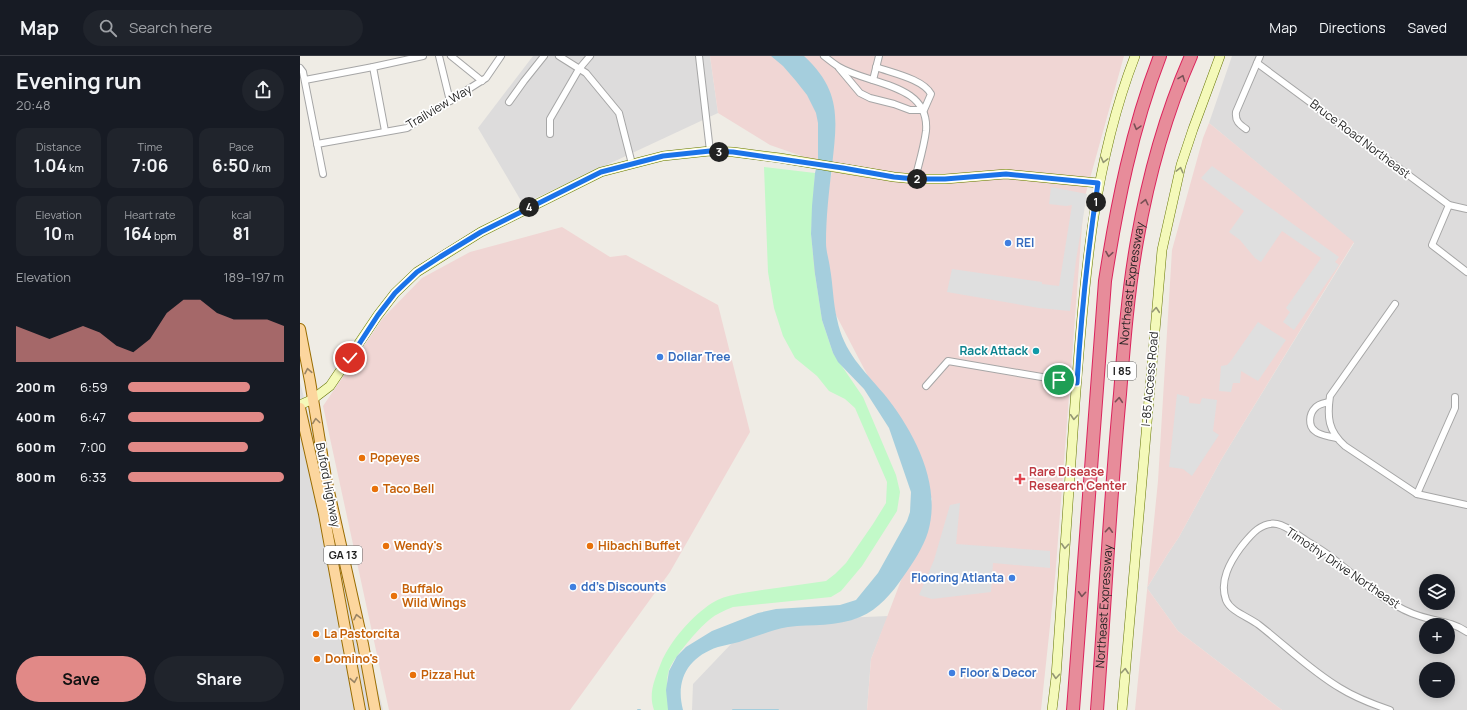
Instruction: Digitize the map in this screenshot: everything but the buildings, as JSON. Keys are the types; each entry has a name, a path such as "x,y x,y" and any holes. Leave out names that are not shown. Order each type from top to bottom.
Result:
{"highway":[{"name":"Northeast Expressway","path":"1073,710 1105,281 1123,179 1137,128 1160,56"},
{"name":"Northeast Expressway","path":"1097,710 1111,493 1127,315 1137,243 1150,180 1166,124 1191,56"}],"main road":[{"path":"1052,710 1080,329 1090,238 1098,183 1116,112 1135,56"},
{"name":"I-85 Access Road","path":"1122,710 1162,250 1181,165 1220,56"},
{"path":"300,407 330,386 378,315 395,293 417,272 481,232 601,172 677,154 710,151 733,152 780,158 894,177 915,179 945,179 1006,174 1098,183"},
{"name":"Buford Highway","path":"300,329 326,480 363,644 375,710"},
{"name":"Buford Highway","path":"300,407 302,426 324,514 360,710"}],"street":[{"path":"304,80 423,56"},
{"path":"439,56 450,101"},
{"path":"451,56 482,81"},
{"name":"Trailview Way","path":"317,144 407,128 486,78 501,56"},
{"path":"510,102 524,81 544,56"},
{"path":"559,56 586,73 619,113 632,164"},
{"path":"550,134 550,119 579,69 590,56"},
{"path":"699,56 710,151"},
{"path":"824,56 839,68 860,93 870,98 910,110 924,110"},
{"path":"872,80 878,56"},
{"path":"1246,129 1238,122 1236,112 1260,56"},
{"name":"Bruce Road Northeast","path":"1257,63 1449,205 1467,209"},
{"path":"373,67 385,131"},
{"path":"876,67 928,87 931,94 924,110 926,130 915,179"},
{"path":"300,68 303,72 323,174"},
{"path":"839,68 898,89 916,100 924,110"},
{"path":"1449,205 1432,245 1467,272"},
{"path":"1336,438 1333,433 1328,414 1330,396 1396,304"},
{"path":"926,386 948,361 1077,383"},
{"path":"1417,494 1455,408 1454,398"},
{"path":"1329,402 1314,408 1310,425 1315,431 1336,438 1417,494 1467,505"},
{"name":"Timothy Drive Northeast","path":"1390,710 1368,703 1339,688 1309,666 1258,624 1235,610 1227,602 1223,589 1225,575 1234,557 1253,532 1267,524 1278,524 1326,553 1368,588 1396,606 1414,614 1462,628 1467,632"}],"shaded area":[{"path":"533,56 710,56 718,113 523,204 478,128"},
{"path":"710,56 1124,56 1084,200 1055,579 1041,710 867,710 871,659 932,499 811,267 833,167 770,145 718,113"},
{"path":"1232,56 1467,56 1467,710 1282,710 1178,631 1147,588 1179,537 1221,460 1354,243 1209,123"},
{"path":"1209,123 1354,242 1221,460 1179,537 1147,587 1158,481 1172,250 1203,138"},
{"path":"1212,166 1339,257 1335,262 1339,265 1294,330 1283,322 1290,312 1286,308 1321,258 1282,231 1261,262 1255,258 1240,240 1229,232 1244,211 1201,178"},
{"path":"1051,187 1087,194 1076,260 1070,311 1039,308 947,292 952,269 1042,282 1042,284 1059,286 1072,205 1066,206 1049,204"},
{"path":"562,227 610,257 626,255 718,305 750,432 670,572 570,710 389,710 323,406 383,318 422,278 470,252"},
{"path":"1258,322 1286,340 1258,381 1241,371 1240,383 1233,383 1231,392 1219,391 1221,366 1227,365 1230,362"},
{"path":"300,382 383,710 300,710"},
{"path":"1177,394 1189,397 1189,403 1200,404 1202,398 1217,400 1213,431 1219,435 1192,476 1183,469 1169,467"},
{"path":"960,503 956,544 1050,551 1050,568 993,563 991,592 932,599 919,595 934,560 950,505"},
{"path":"1147,588 1178,631 1282,710 1135,710"},
{"path":"888,616 871,659 867,710 692,710 693,684 752,622"}],"green space":[{"path":"764,167 815,173 811,234 822,320 833,353 863,397 896,475 900,492 897,511 862,566 841,591 831,597 733,607 721,612 709,620 687,644 669,670 667,685 669,710 654,710 652,704 652,692 661,663 670,646 682,630 704,608 718,600 743,593 826,581 846,563 886,503 887,482 855,408 845,399 829,391 817,376 795,358 783,336 774,308 768,272"}],"water":[{"path":"771,56 804,56 825,81 831,94 834,107 835,134 828,204 826,249 837,319 844,342 849,351 906,424 915,441 928,477 931,495 931,514 928,532 907,572 894,589 873,610 860,617 833,624 782,628 708,651 692,663 686,671 681,689 683,710 668,710 666,690 669,671 677,656 686,647 712,631 758,613 776,609 840,605 856,600 878,573 907,521 910,512 911,492 889,428 864,389 838,362 833,353 822,320 811,234 815,173 818,160 818,123 816,113 807,95 783,66"}],"waterway":[{"path":"733,710 778,710"}],"place":[{"name":"REI","path":"1008,243"},
{"name":"Rack Attack","path":"1036,351"},
{"name":"Dollar Tree","path":"660,357"},
{"name":"Popeyes","path":"362,458"},
{"name":"Rare Disease Research Center","path":"1020,479"},
{"name":"Taco Bell","path":"375,489"},
{"name":"Wendy's","path":"386,546"},
{"name":"Hibachi Buffet","path":"590,546"},
{"name":"Flooring Atlanta","path":"1012,578"},
{"name":"dd's Discounts","path":"573,587"},
{"name":"Buffalo Wild Wings","path":"394,596"},
{"name":"La Pastorcita","path":"316,634"},
{"name":"Domino's","path":"317,659"},
{"name":"Floor & Decor","path":"952,673"},
{"name":"Pizza Hut","path":"413,675"}],"route":[{"path":"350,358 378,315 395,293 417,272 481,232 601,172 663,156 710,151 733,152 780,158 894,177 915,179 945,179 1006,174 1098,183 1090,238 1080,329 1077,383 1059,380"}]}
